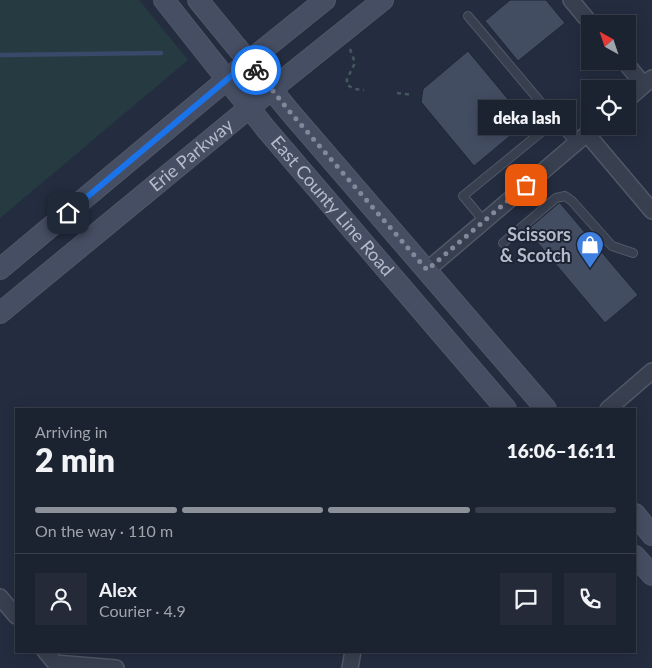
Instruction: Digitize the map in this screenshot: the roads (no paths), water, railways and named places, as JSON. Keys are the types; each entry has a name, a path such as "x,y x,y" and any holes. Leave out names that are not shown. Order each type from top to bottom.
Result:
{"main road":[{"name":"East County Line Road","path":"164,0 249,108 505,408"},
{"name":"East County Line Road","path":"198,0 545,408"},
{"name":"Erie Parkway","path":"0,269 249,61 326,0"},
{"name":"Erie Parkway","path":"0,313 383,0"},
{"path":"636,515 652,535"},
{"path":"636,557 652,575"}],"street":[{"path":"571,0 584,15"},
{"path":"634,70 648,82 636,92"},
{"path":"427,270 585,135"},
{"path":"587,135 652,211"},
{"path":"609,408 652,371"},
{"path":"0,597 15,615"},
{"path":"46,653 54,666 116,668"},
{"path":"350,668 353,653"}],"lane":[{"path":"468,16 556,120 581,132"},
{"path":"484,221 463,196 556,120"},
{"path":"502,243 556,198 566,196 572,200 612,246 633,253"}],"waterway":[{"path":"0,55 161,53"}],"place":[{"name":"deka lash","path":"526,185"},
{"name":"Scissors & Scotch","path":"590,269"}]}
